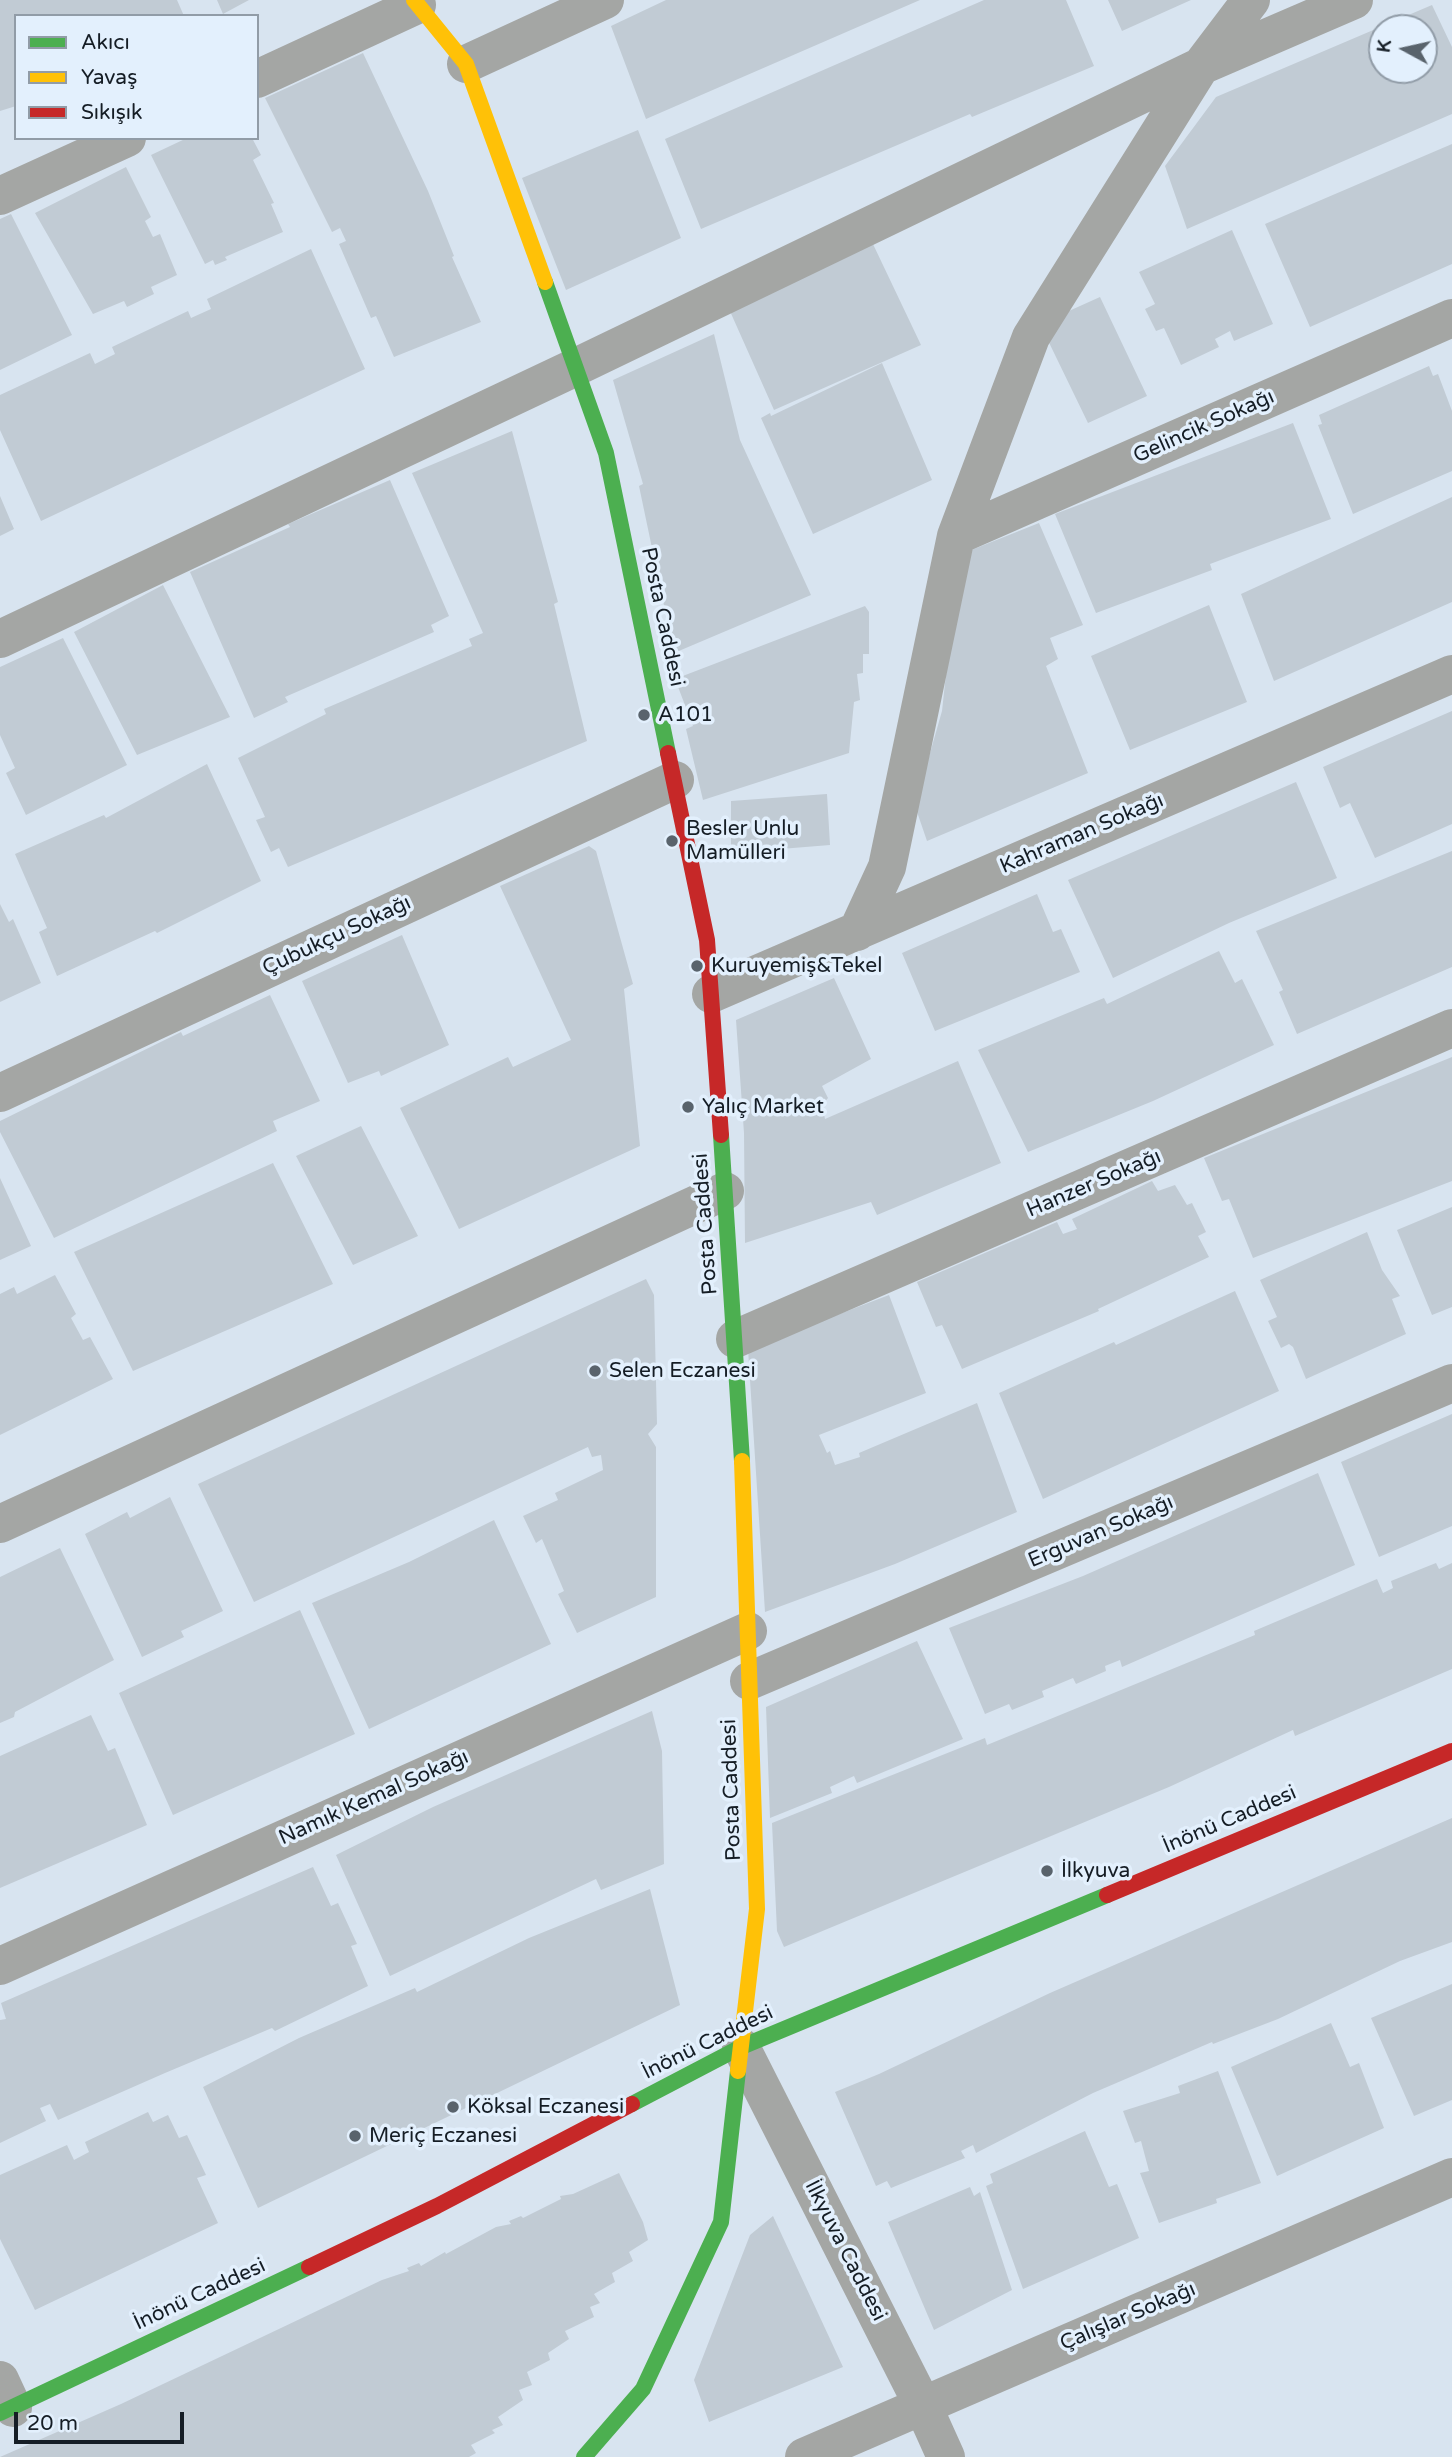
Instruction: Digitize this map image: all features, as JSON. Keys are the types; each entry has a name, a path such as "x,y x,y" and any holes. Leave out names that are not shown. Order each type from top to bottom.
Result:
{"main road":[{"name":"Posta Caddesi","path":"415,3 466,64 606,453 707,940 741,1419 757,1909 721,2222 643,2389 584,2457"},
{"name":"İnönü Caddesi","path":"4,2400 437,2206 741,2047 1452,1751"}],"street":[{"path":"466,64 605,0"},
{"path":"857,932 887,867 956,536 1031,337 1201,66 1251,0"},
{"path":"0,639 576,368 1201,66 1354,0"},
{"path":"259,78 415,3"},
{"path":"0,196 123,140"},
{"name":"Gelincik Sokağı","path":"956,536 1452,318"},
{"name":"Kahraman Sokağı","path":"711,994 1452,674"},
{"name":"Çubukçu Sokağı","path":"0,1093 675,780"},
{"name":"Hanzer Sokağı","path":"735,1339 1452,1028"},
{"path":"0,1524 725,1191"},
{"name":"Erguvan Sokağı","path":"749,1681 1452,1382"},
{"name":"Namık Kemal Sokağı","path":"0,1966 748,1631"},
{"name":"İlkyuva Caddesi","path":"741,2047 923,2406 946,2457"},
{"name":"Çalışlar Sokağı","path":"804,2457 1452,2177"}],"building":[{"path":"0,0 177,0 183,14 14,14 14,107 0,111"},
{"path":"217,0 249,0 223,14"},
{"path":"666,0 920,0 646,119 611,26"},
{"path":"984,0 1066,0 1094,66 972,117 970,114 701,229 665,139"},
{"path":"1108,0 1191,0 1122,31"},
{"path":"1432,5 1436,14 1411,14"},
{"path":"1438,18 1452,47 1452,114 1187,229 1165,166 1216,97 1368,32 1368,84 1438,84"},
{"path":"363,53 428,191 454,256 452,257 481,322 394,357 376,316 371,318 339,244 346,241 340,228 332,232 265,98"},
{"path":"638,130 681,238 566,290 522,178"},
{"path":"183,140 253,140 261,155 253,160 274,203 271,204 283,232 225,257 227,260 215,265 213,260 205,264 151,155"},
{"path":"1452,144 1452,264 1310,327 1265,224"},
{"path":"126,167 151,217 145,221 153,237 160,234 177,275 151,287 154,294 127,307 124,301 93,314 35,213"},
{"path":"11,214 72,335 0,370 0,219"},
{"path":"1232,230 1273,324 1234,341 1230,331 1215,339 1219,347 1181,365 1164,328 1156,331 1145,309 1155,304 1139,272"},
{"path":"872,242 921,345 774,410 729,309"},
{"path":"311,249 365,369 41,521 0,430 0,395 90,353 95,364 115,354 112,347 188,311 191,318 211,309 207,299"},
{"path":"1100,297 1147,396 1088,423 1040,324"},
{"path":"714,334 740,440 811,595 674,653 639,486 643,484 613,380"},
{"path":"882,363 932,480 813,534 761,418 770,413 771,416"},
{"path":"1429,366 1433,376 1438,374 1452,411 1452,471 1353,514 1318,425 1322,424 1319,415"},
{"path":"1293,423 1331,519 1210,564 1212,570 1096,613 1055,514"},
{"path":"512,431 558,602 554,604 587,741 288,867 279,848 271,852 256,820 265,817 238,758 326,714 324,709 472,646 469,639 483,633 412,473"},
{"path":"390,480 449,616 431,625 434,632 285,697 288,702 254,718 190,572 290,527 288,524"},
{"path":"0,496 14,529 0,536"},
{"path":"1452,497 1452,602 1274,681 1241,594"},
{"path":"1039,523 1083,625 1050,638 1058,659 1046,666 1088,773 927,841 915,806 942,711 959,555"},
{"path":"163,585 230,717 137,755 74,632"},
{"path":"1209,605 1247,702 1130,750 1091,656"},
{"path":"865,606 869,612 869,654 863,654 863,673 857,674 860,700 854,702 849,753 703,800 686,729 693,726 675,679"},
{"path":"63,638 127,765 26,815 6,773 15,768 0,735 0,667"},
{"path":"1452,711 1452,824 1375,858 1350,803 1340,808 1323,767"},
{"path":"207,764 261,881 157,933 155,931 57,976 39,932 47,928 15,854 104,815 106,818"},
{"path":"1296,782 1337,878 1229,923 1113,978 1068,880"},
{"path":"827,794 830,845 731,853 731,801"},
{"path":"589,846 596,851 633,984 624,989 640,1146 459,1229 400,1108 508,1057 513,1067 571,1040 500,886"},
{"path":"1452,851 1452,967 1297,1034 1279,992 1283,990 1256,931"},
{"path":"1037,894 1053,932 1061,929 1080,972 935,1031 902,953"},
{"path":"0,904 9,922 13,919 41,983 0,1002"},
{"path":"402,935 449,1045 381,1076 379,1071 348,1083 302,981"},
{"path":"1219,951 1235,983 1242,979 1274,1045 1153,1101 1028,1152 978,1050 1104,998 1107,1004"},
{"path":"834,978 871,1059 822,1086 828,1098 822,1105 825,1119 958,1061 1001,1163 877,1215 871,1202 745,1243 744,1133 736,1020"},
{"path":"270,995 320,1101 273,1121 277,1131 54,1238 0,1132 0,1121 181,1032 183,1036"},
{"path":"1452,1057 1452,1181 1253,1258 1229,1199 1222,1201 1204,1158"},
{"path":"361,1126 418,1236 353,1265 296,1156"},
{"path":"273,1163 333,1284 133,1371 74,1252"},
{"path":"0,1178 31,1246 0,1260"},
{"path":"1152,1181 1158,1191 1175,1185 1187,1205 1192,1203 1206,1232 1198,1236 1209,1257 1098,1309 1099,1311 962,1369 942,1325 936,1327 917,1282 1057,1222 1063,1234 1077,1229 1072,1219"},
{"path":"1452,1207 1452,1307 1432,1315 1397,1230"},
{"path":"1367,1232 1382,1270 1400,1296 1392,1299 1406,1334 1306,1379 1293,1347 1289,1344 1281,1348 1268,1321 1277,1317 1260,1280"},
{"path":"55,1275 76,1314 71,1318 83,1340 90,1337 113,1379 0,1435 0,1294 14,1287 17,1294"},
{"path":"646,1279 654,1295 657,1424 648,1434 656,1447 656,1597 577,1633 558,1594 564,1591 542,1539 536,1543 523,1516 558,1500 555,1493 603,1470 601,1455 592,1457 588,1447 254,1602 198,1484"},
{"path":"1235,1291 1279,1391 1043,1499 999,1393 1114,1342 1116,1345"},
{"path":"889,1295 926,1393 819,1435 827,1453 830,1451 835,1465 860,1457 859,1453 977,1403 1017,1512 895,1564 765,1612 748,1349"},
{"path":"1452,1414 1452,1526 1379,1557 1341,1462"},
{"path":"1318,1473 1355,1565 1122,1667 1120,1660 1105,1666 1106,1671 1076,1684 1073,1678 1042,1691 1044,1697 1012,1710 1009,1704 985,1714 949,1628 1083,1576"},
{"path":"170,1497 223,1611 181,1631 184,1637 142,1657 85,1534 127,1512 130,1518"},
{"path":"494,1520 551,1644 369,1729 312,1603 409,1562"},
{"path":"60,1548 114,1660 15,1712 14,1717 0,1723 0,1577"},
{"path":"1436,1563 1439,1569 1452,1563 1452,1669 1295,1736 1293,1730 1169,1787 784,1947 777,1931 772,1823 985,1738 987,1745 1255,1635 1254,1631 1377,1579 1383,1593 1393,1588 1391,1581"},
{"path":"300,1610 355,1734 173,1815 119,1693"},
{"path":"917,1641 963,1739 857,1783 854,1776 830,1787 832,1793 770,1818 766,1707"},
{"path":"652,1711 662,1751 664,1864 601,1890 596,1879 390,1976 336,1855 433,1807"},
{"path":"91,1715 108,1751 115,1748 147,1825 0,1888 0,1756"},
{"path":"1452,1818 1452,1942 1400,1961 1278,2019 1213,2044 1212,2042 1093,2093 976,2153 973,2145 961,2151 965,2158 891,2188 887,2181 876,2186 835,2092 1050,1993"},
{"path":"313,1867 331,1906 338,1903 357,1944 351,1946 368,1986 275,2031 272,2028 58,2120 50,2104 40,2108 46,2121 0,2143 0,2020 6,2019 1,2003"},
{"path":"650,1889 680,2005 258,2208 203,2087 299,2038 415,1988 417,1992 529,1938"},
{"path":"1452,1984 1452,2100 1414,2116 1371,2018"},
{"path":"1331,2023 1350,2067 1359,2063 1384,2128 1277,2176 1231,2067"},
{"path":"1218,2071 1261,2183 1216,2199 1217,2203 1159,2223 1140,2173 1149,2171 1141,2141 1135,2143 1123,2111 1180,2093 1178,2086"},
{"path":"148,2112 153,2122 168,2115 179,2138 187,2135 206,2175 197,2178 218,2223 35,2310 0,2239 0,2175 67,2145 74,2160 89,2152 85,2142"},
{"path":"1085,2131 1109,2187 1117,2184 1139,2238 1023,2289 986,2186 993,2183 990,2174"},
{"path":"619,2173 643,2222 648,2240 629,2252 633,2261 612,2273 615,2282 594,2294 600,2303 590,2307 594,2317 565,2331 569,2339 548,2353 550,2360 527,2372 532,2385 519,2390 523,2400 498,2417 503,2425 492,2430 495,2433 471,2445 476,2453 469,2457 0,2457 121,2404 382,2280 409,2271 407,2268 419,2263 421,2266 496,2227 511,2224 509,2221 521,2216 523,2218 561,2199 560,2196 573,2194"},
{"path":"970,2187 974,2196 980,2192 1012,2290 934,2330 888,2222"},
{"path":"773,2216 843,2367 709,2422 694,2380 750,2235"}],"traffic: fast":[{"path":"545,282 606,453 668,753"},
{"path":"721,1135 742,1461"},
{"path":"632,2104 741,2047 1107,1895"},
{"path":"584,2457 643,2389 721,2222 738,2071"},
{"path":"0,2413 309,2267"}],"traffic: slow":[{"path":"414,0 466,64 545,282"},
{"path":"738,2071 757,1909 742,1461"}],"traffic: jam":[{"path":"668,753 707,940 721,1135"},
{"path":"1107,1895 1452,1751"},
{"path":"309,2267 437,2206 632,2104"}],"place":[{"name":"A101","path":"644,715"},
{"name":"Besler Unlu Mamülleri","path":"672,841"},
{"name":"Kuruyemiş&Tekel","path":"697,966"},
{"name":"Yalıç Market","path":"688,1107"},
{"name":"Selen Eczanesi","path":"595,1371"},
{"name":"İlkyuva","path":"1047,1871"},
{"name":"Köksal Eczanesi","path":"453,2107"},
{"name":"Meriç Eczanesi","path":"355,2136"}]}
